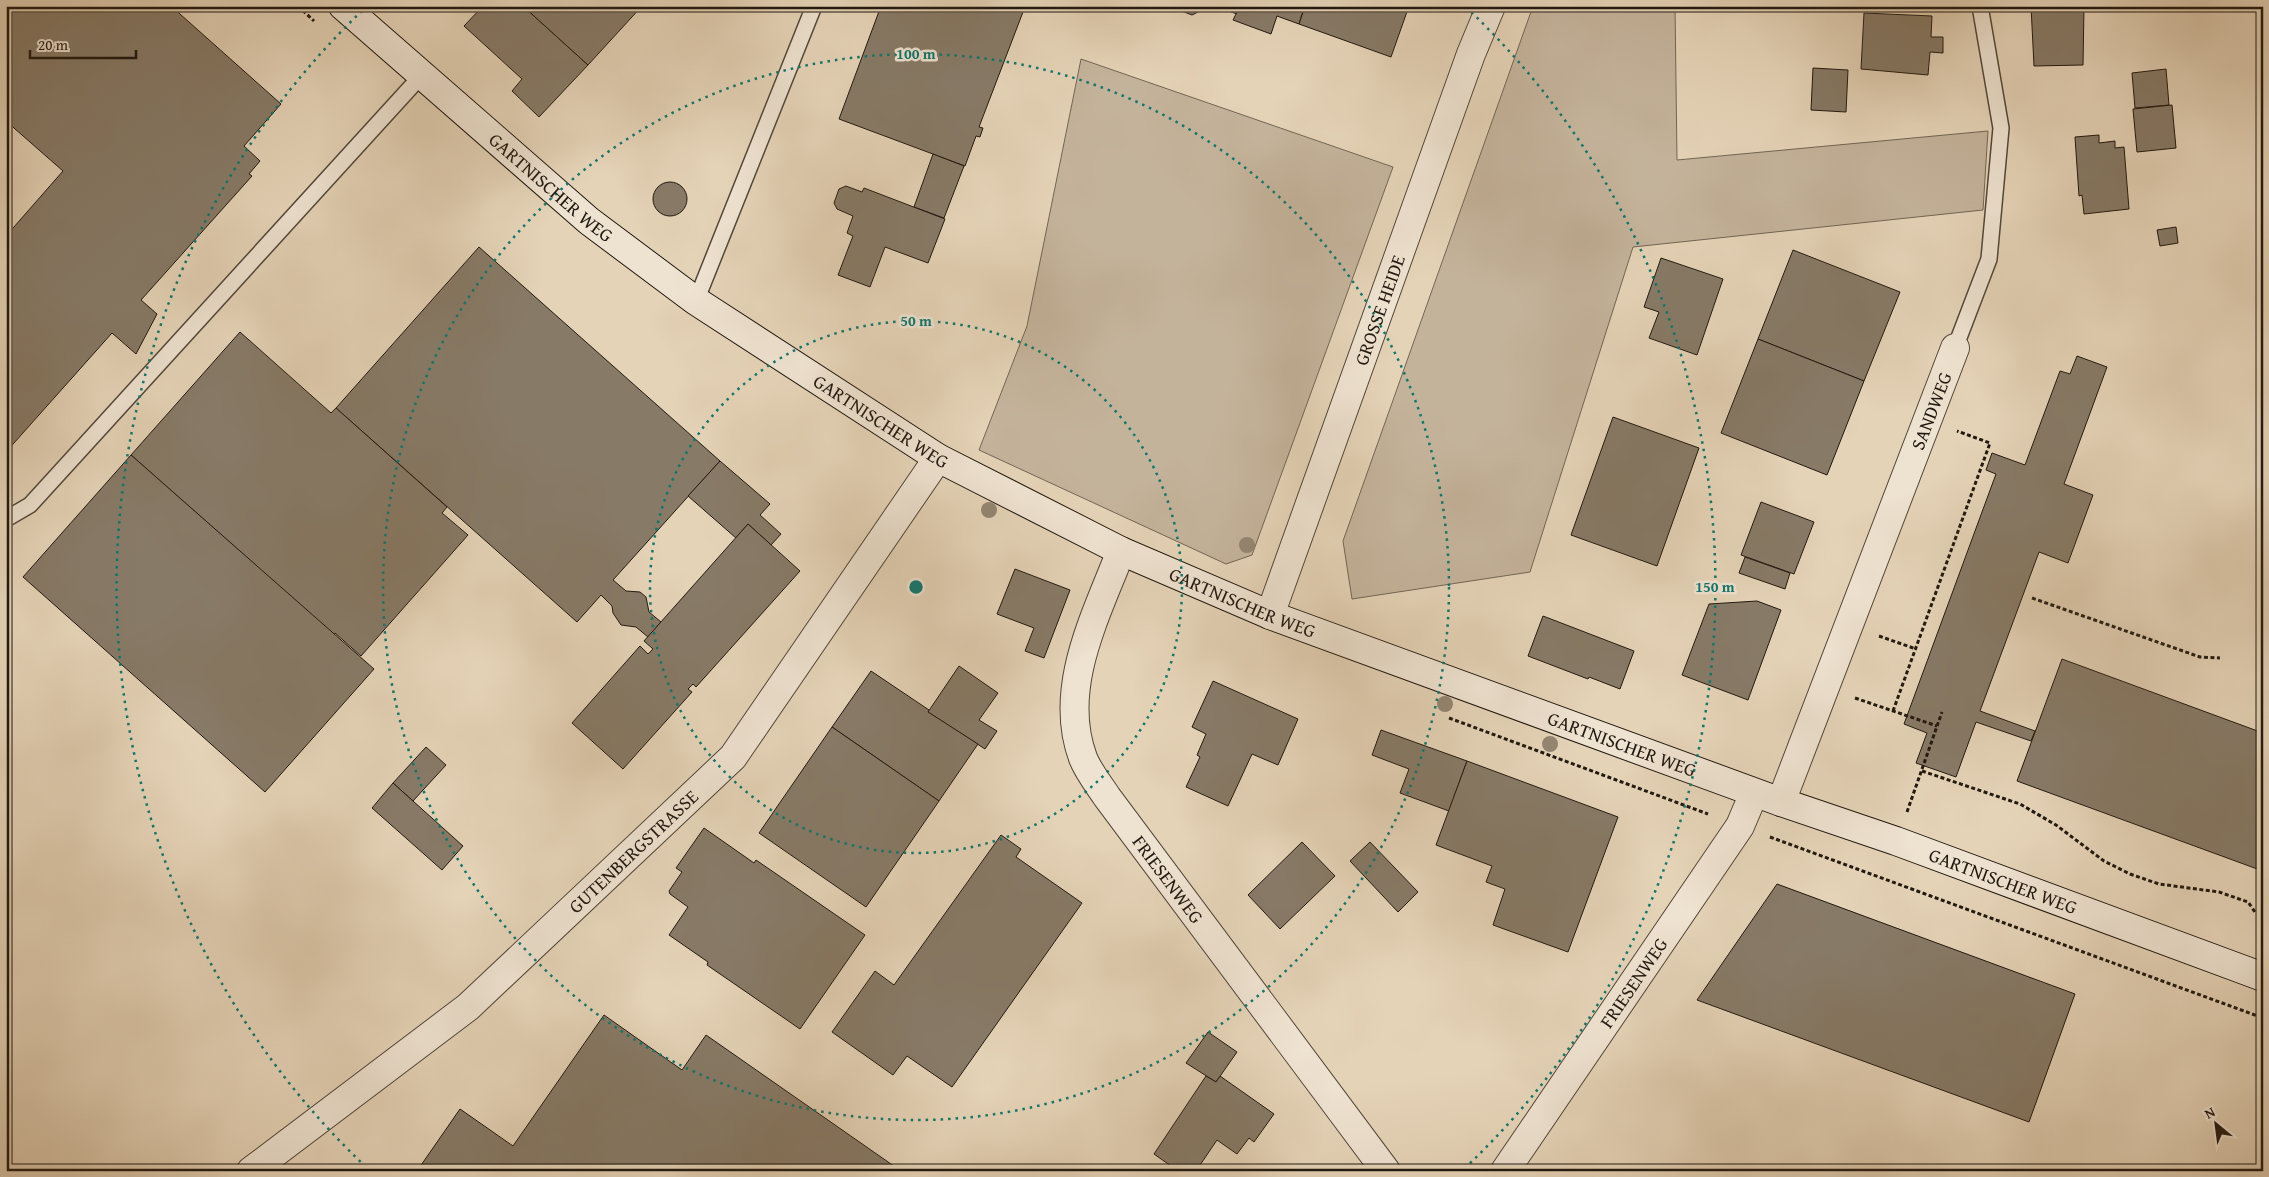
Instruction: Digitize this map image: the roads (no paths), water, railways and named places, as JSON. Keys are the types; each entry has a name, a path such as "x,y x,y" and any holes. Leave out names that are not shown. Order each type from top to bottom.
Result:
{"street":[{"name":"GARTNISCHER WEG","path":"343,6 589,221 696,301 938,458 1121,551 1270,615 1781,802 1896,841 2263,977"},
{"name":"GROSSE HEIDE","path":"1270,615 1471,54 1491,6"},
{"name":"SANDWEG","path":"1781,802 1955,348"},
{"name":"GUTENBERGSTRASSE","path":"251,1171 468,1006 733,757 938,458"},
{"name":"FRIESENWEG","path":"1121,551 1086,641 1076,677 1074,713 1083,758 1107,797 1386,1171"},
{"name":"FRIESENWEG","path":"1505,1171 1740,826 1754,792"}],"lane":[{"path":"696,301 814,6"},
{"name":"SANDWEG","path":"1955,348 1989,259 2001,128 1980,6"},
{"path":"6,519 30,506 421,76"}]}
